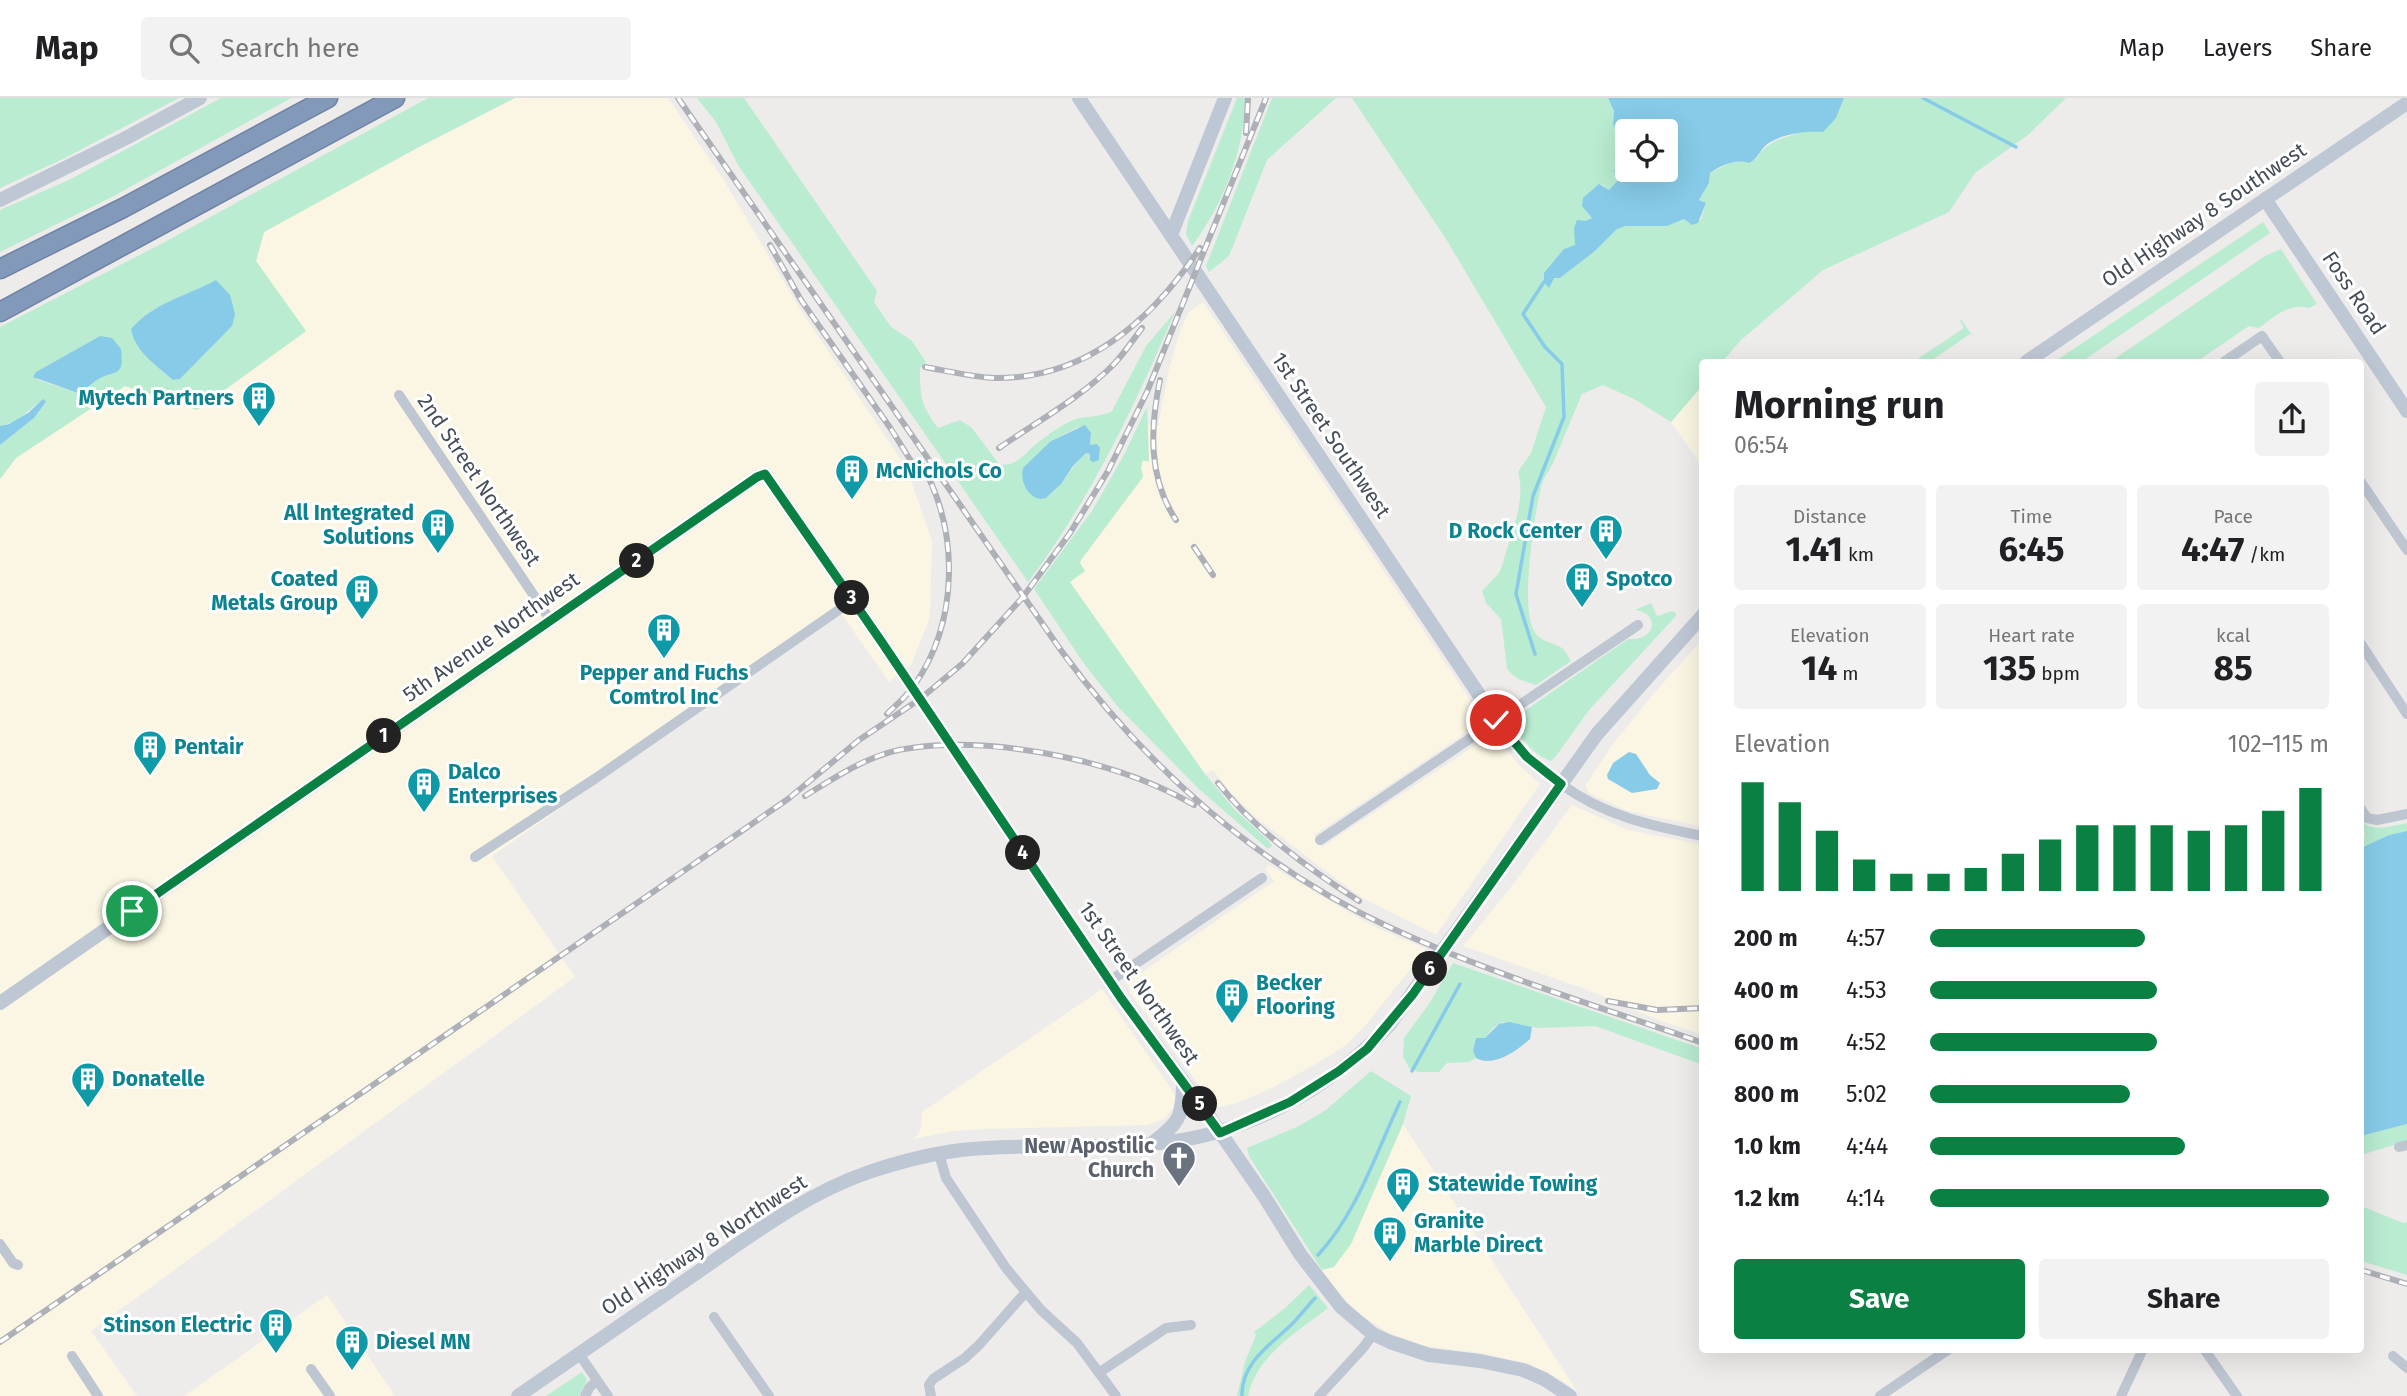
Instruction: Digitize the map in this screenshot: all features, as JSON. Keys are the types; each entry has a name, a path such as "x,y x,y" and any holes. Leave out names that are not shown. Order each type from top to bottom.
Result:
{"highway":[{"path":"0,269 123,208 328,98"},
{"path":"0,312 395,98"}],"street":[{"path":"0,200 200,98"},
{"name":"1st Street Southwest","path":"1079,98 1496,720 1527,757 1561,784"},
{"path":"1171,235 1225,98"},
{"name":"Old Highway 8 Southwest","path":"2030,359 2407,103"},
{"name":"Foss Road","path":"2265,199 2405,403"},
{"path":"2228,359 2262,336 2278,359"},
{"name":"2nd Street Northwest","path":"399,395 551,621"},
{"name":"5th Avenue Northwest","path":"0,1003 765,474"},
{"name":"1st Street Northwest","path":"765,474 1110,981 1220,1133 1325,1288 1348,1314 1373,1334 1429,1355 1480,1361 1523,1370 1544,1379 1570,1396"},
{"path":"2364,486 2407,550"},
{"path":"475,857 596,778 853,600"},
{"path":"1220,1133 1290,1102 1339,1071 1367,1049 1390,1024 1437,960 1597,734 1699,619"},
{"path":"1320,840 1638,625"},
{"path":"2364,649 2407,714"},
{"path":"1561,784 1588,803 1614,815 1699,835"},
{"path":"2364,813 2376,820 2407,814"},
{"path":"1110,981 1262,878"},
{"path":"1150,1144 1174,1126 1181,1116 1184,1106 1183,1082"},
{"name":"Old Highway 8 Northwest","path":"518,1396 804,1201 865,1174 939,1154 1009,1147 1150,1144 1220,1133"},
{"path":"939,1154 946,1178 1025,1293 1077,1343 1116,1396"},
{"path":"0,1244 18,1265"},
{"path":"931,1396 929,1385 935,1377 965,1358 979,1345 1025,1293"},
{"path":"714,1317 769,1396"},
{"path":"1100,1372 1166,1328 1191,1325"},
{"path":"1320,1396 1373,1334"},
{"path":"1880,1396 1943,1353"},
{"path":"2121,1396 2141,1353"},
{"path":"2207,1353 2237,1396"},
{"path":"579,1354 608,1396"},
{"path":"72,1356 98,1396"},
{"path":"2393,1356 2407,1368"},
{"path":"311,1369 330,1396"},
{"path":"585,1396 597,1380"}],"shaded area":[{"path":"515,98 668,98 725,182 798,306 907,469 932,541 930,617 911,665 889,682 841,613 492,856 575,977 91,1331 137,1396 0,1396 0,479 16,458 125,386 197,410 305,332 256,261 264,232"},
{"path":"1203,302 1481,716 1478,723 1451,743 1314,835 1322,847 1488,737 1497,739 1540,784 1436,935 1364,899 1254,816 1213,770 1205,774 1069,582 1084,571 1081,560 1143,477 1143,459 1149,461 1148,425 1158,425 1180,331 1189,312"},
{"path":"1699,390 1699,461 1671,422"},
{"path":"1699,643 1699,826 1628,811 1589,793 1585,786 1613,744"},
{"path":"1572,805 1628,830 1699,844 1699,1034 1585,989 1463,946"},
{"path":"1269,865 1371,925 1426,949 1366,1025 1346,1045 1272,1088 1234,1104 1218,1107 1130,993 1128,984 1274,881 1265,869"},
{"path":"1102,989 1172,1090 1175,1097 1173,1108 1165,1119 1147,1125 953,1131 912,1139 918,1135 921,1128 922,1112"},
{"path":"1403,1124 1577,1391 1529,1364 1481,1353 1425,1346 1389,1333 1359,1314 1340,1295 1322,1270 1351,1244"},
{"path":"327,1295 395,1396 184,1396"}],"green space":[{"path":"0,98 179,98 65,158 0,188"},
{"path":"221,98 291,98 112,197 0,252 0,210 69,180"},
{"path":"428,98 515,98 264,232 256,261 306,331 197,410 125,386 16,458 0,479 0,445 34,418 46,403 43,400 19,418 0,426 0,327 161,244","holes":["215,281 231,301 232,326 180,379 173,380 142,352 131,329 149,312","100,336 122,357 116,372 99,378 82,392 38,380 36,372"]},
{"path":"697,98 744,98 877,291 874,302 891,327 911,340 926,362 920,368 921,394 932,420 938,428 960,420 972,428 999,464 1015,462 1069,422 1112,411 1146,346 1175,312 1110,452 1072,518 1028,582 738,165 716,122","holes":["1078,427 1091,433 1090,445 1094,445 1100,452 1099,460 1090,460 1090,454 1086,453 1046,498 1051,441"]},
{"path":"1237,98 1245,98 1236,157 1222,195 1192,246 1186,234 1188,221"},
{"path":"1272,98 1336,98 1267,160 1229,256 1209,272 1206,266"},
{"path":"1352,98 1608,98 1614,111 1616,182 1609,190 1601,184 1584,208 1592,218 1575,225 1576,245 1567,248 1544,273 1560,278 1595,251 1617,229 1626,226 1667,226 1684,219 1701,220 1706,203 1699,200 1709,183 1710,173 1730,163 1756,159 1762,151 1778,140 1831,121 1838,114 1844,98 2066,98 2028,135 1975,173 1949,212 1823,270 1741,340 1725,359 1699,359 1699,390 1671,422 1634,399 1603,385 1582,394 1542,484 1532,539 1528,582 1530,619 1534,631 1543,640 1562,648 1571,661 1536,685 1516,678 1507,668 1501,619 1486,603 1482,591 1502,566 1519,507 1518,472 1531,453 1546,407 1446,239"},
{"path":"2263,222 2270,233 2085,359 2058,359"},
{"path":"2281,249 2317,304 2309,308 2289,309 2259,328 2249,326 2200,359 2114,359 2265,256"},
{"path":"1961,319 1975,340 1970,334 1933,359 1918,359 1964,328"},
{"path":"1147,407 1149,462 1143,460 1143,477 1081,560 1085,571 1070,582 1205,774 1234,809 1269,841 1272,846 1268,849 1198,788 1119,708 1085,665 1034,589 1092,511 1124,455"},
{"path":"1651,603 1657,616 1675,612 1676,616 1589,710 1556,756 1551,761 1539,755 1517,730 1514,724 1516,717 1628,639 1645,636 1652,627 1652,621 1643,612 1635,610"},
{"path":"2364,823 2377,828 2407,823 2407,831 2389,835 2364,847"},
{"path":"1453,963 1699,1048 1699,1064 1595,1026 1538,1028 1503,1022 1494,1027 1485,1038 1481,1038 1473,1051 1476,1058 1469,1062 1447,1063 1439,1072 1419,1072 1410,1069 1403,1057 1404,1038 1429,1004"},
{"path":"1371,1071 1411,1096 1403,1124 1351,1244 1334,1267 1322,1270 1249,1156 1247,1148 1297,1127 1326,1110"},
{"path":"2407,1124 2407,1141 2364,1154 2364,1135"},
{"path":"2364,1207 2403,1223 2407,1222 2407,1275 2364,1262"},
{"path":"1309,1285 1328,1308 1269,1357 1252,1382 1248,1396 1237,1396 1245,1362 1256,1335 1254,1332"},
{"path":"582,1372 587,1380 579,1396 546,1396"}],"water":[{"path":"1608,98 1844,98 1836,118 1823,132 1784,136 1764,147 1749,163 1728,163 1710,173 1709,183 1699,200 1706,203 1698,223 1692,225 1684,219 1667,226 1626,226 1617,229 1595,251 1560,278 1554,278 1549,288 1544,282 1544,273 1564,249 1575,245 1574,228 1577,220 1592,218 1582,206 1583,198 1599,184 1609,190 1616,182 1678,182 1678,119 1615,119 1615,128 1614,111"},
{"path":"216,280 230,295 235,314 232,326 180,379 173,380 137,345 131,329 160,306"},
{"path":"100,336 112,338 121,349 121,365 116,372 97,380 78,393 33,377 36,372"},
{"path":"43,399 46,402 34,418 0,445 0,426 28,413"},
{"path":"1085,425 1091,433 1090,445 1097,444 1100,448 1099,460 1093,462 1090,460 1090,454 1086,453 1046,498 1040,499 1031,495 1024,483 1023,468 1051,441"},
{"path":"1629,752 1636,754 1650,775 1660,783 1657,789 1632,793 1608,779 1607,775 1613,763"},
{"path":"2407,831 2407,1124 2364,1135 2364,847 2389,835"},
{"path":"1509,1022 1532,1027 1530,1039 1512,1053 1497,1060 1483,1061 1476,1058 1473,1051 1476,1038 1485,1038 1499,1024"}],"waterway":[{"path":"1923,98 2016,147"},
{"path":"1535,654 1516,594 1533,496 1564,417 1562,364 1545,347 1523,314 1544,282"},
{"path":"1412,1071 1460,984"},
{"path":"1318,1255 1355,1202 1400,1102"},
{"path":"1242,1396 1246,1373 1252,1364 1315,1298"}],"railway":[{"path":"678,98 1060,649 1129,733 1207,809 1294,874 1389,927 1505,975 1699,1042"},
{"path":"1246,133 1248,98"},
{"path":"0,1342 788,799 859,740 920,699 962,664 1023,597 1070,533 1108,471 1147,392 1266,98"},
{"path":"770,245 801,300 891,429 921,477"},
{"path":"925,367 995,378 1028,376 1059,368 1088,356 1114,340 1161,299 1200,248"},
{"path":"999,448 1088,387 1115,363 1142,328"},
{"path":"1160,380 1153,434 1156,470 1160,487 1176,520"},
{"path":"887,714 910,691 928,662 939,635 946,606 949,576 943,518 921,463"},
{"path":"1194,547 1213,575"},
{"path":"805,796 856,766 883,754 945,745 1019,749 1094,764 1164,789 1194,805"},
{"path":"1218,783 1266,833 1321,876 1359,901"},
{"path":"1608,1001 1657,1010 1699,1008"},
{"path":"2364,1271 2407,1284"}],"place":[{"name":"Mytech Partners","path":"259,428"},
{"name":"McNichols Co","path":"852,501"},
{"name":"All Integrated Solutions","path":"438,555"},
{"name":"D Rock Center","path":"1606,561"},
{"name":"Spotco","path":"1582,609"},
{"name":"Coated Metals Group","path":"362,621"},
{"name":"Pepper and Fuchs Comtrol Inc","path":"664,660"},
{"name":"Pentair","path":"150,777"},
{"name":"Dalco Enterprises","path":"424,814"},
{"name":"Becker Flooring","path":"1232,1025"},
{"name":"Donatelle","path":"88,1109"},
{"name":"New Apostilic Church","path":"1179,1188"},
{"name":"Statewide Towing","path":"1403,1214"},
{"name":"Granite Marble Direct","path":"1390,1263"},
{"name":"Stinson Electric","path":"276,1355"},
{"name":"Diesel MN","path":"352,1372"}],"route":[{"path":"132,911 765,474 881,641 1121,998 1220,1133 1290,1102 1339,1071 1367,1049 1413,994 1561,784 1527,757 1496,720"}]}
